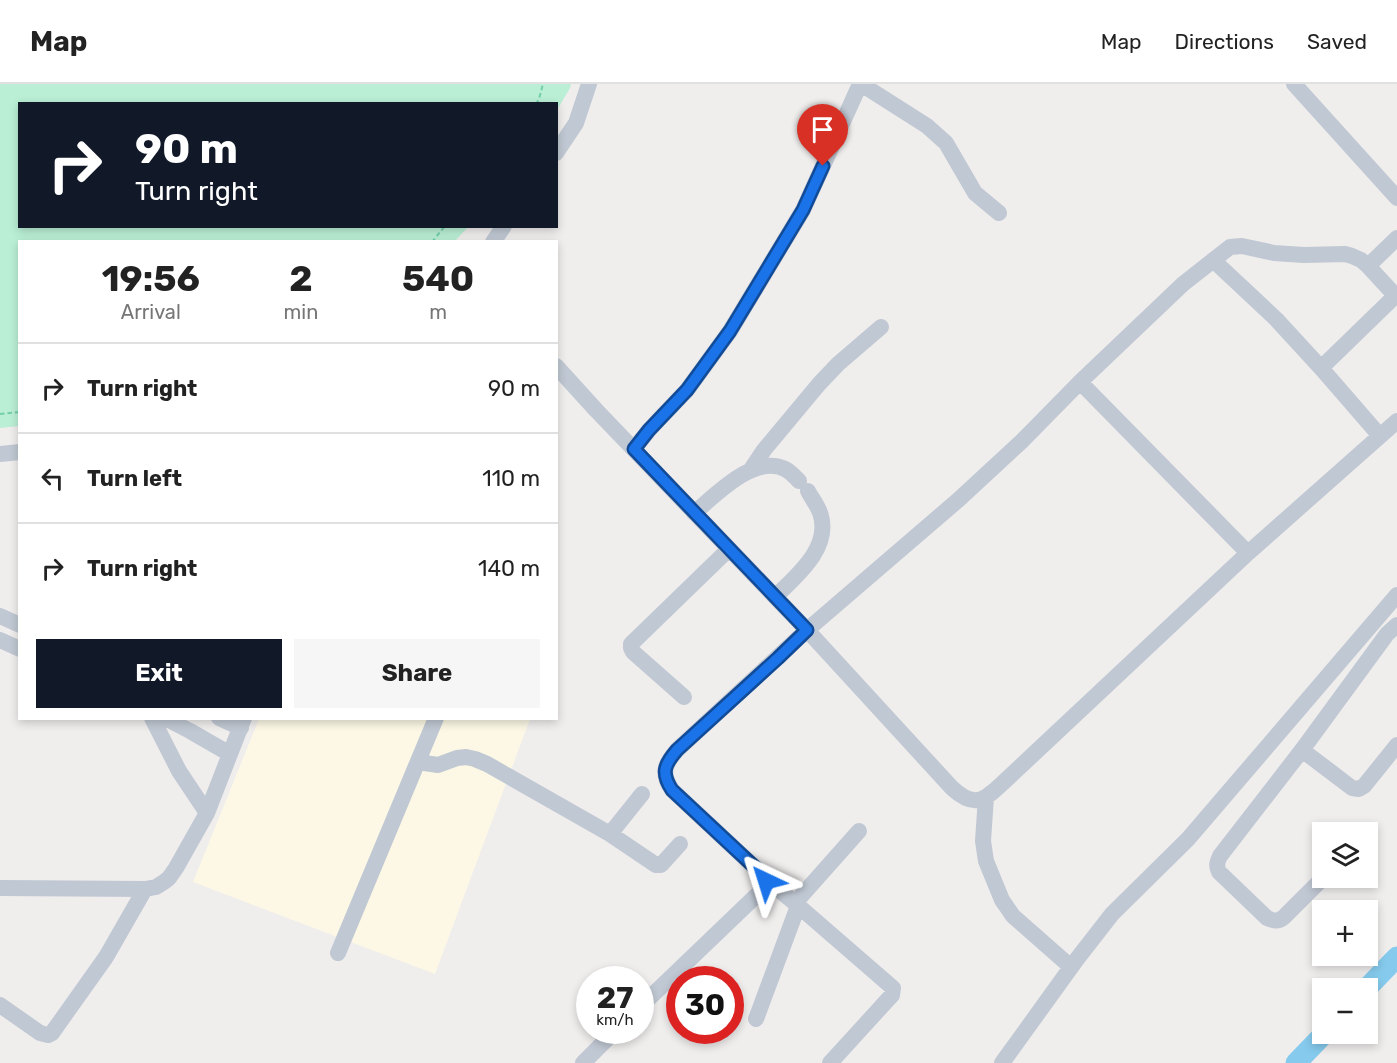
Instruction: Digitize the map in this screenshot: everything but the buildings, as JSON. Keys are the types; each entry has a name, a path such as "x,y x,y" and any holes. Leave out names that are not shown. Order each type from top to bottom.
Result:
{"street":[{"path":"558,150 576,123 590,84"},
{"path":"634,449 687,390 730,331 803,210 861,84 937,134 952,153 975,193 999,213"},
{"path":"1294,84 1397,198"},
{"path":"1368,266 1397,238"},
{"path":"830,1063 893,993 893,988 766,881 762,874 672,790 666,781 665,774 669,759 807,630 957,501 1183,284 1230,247 1242,246 1274,253 1345,254 1356,257 1368,266 1392,292 1391,300 1322,368"},
{"path":"1213,260 1276,319 1322,368 1380,436"},
{"path":"752,468 764,450 819,384 838,364 881,327"},
{"path":"558,368 807,630 952,788 962,797 975,801 986,797 1006,779 1248,553 1397,420"},
{"path":"1080,382 1248,553"},
{"path":"0,454 18,452"},
{"path":"694,513 741,474 752,468 763,466 783,468 803,486 821,513 819,546 806,565 775,597"},
{"path":"684,697 633,651 631,644 729,549"},
{"path":"1002,1063 1112,914 1188,839 1397,595"},
{"path":"0,616 18,624"},
{"path":"1313,888 1281,920 1274,921 1267,918 1219,872 1217,866 1220,856 1397,625"},
{"path":"0,640 18,648"},
{"path":"153,720 179,771 207,813"},
{"path":"169,720 230,754"},
{"path":"338,953 435,720"},
{"path":"0,888 145,889 156,887 169,878 176,868 207,813 242,723"},
{"path":"1277,734 1352,788 1359,789 1364,786 1397,745"},
{"path":"418,762 438,765 457,758 475,759 610,834 658,865 661,865 680,844"},
{"path":"610,834 642,794"},
{"path":"986,797 983,841 986,861 1002,900 1013,916 1071,967"},
{"path":"756,1019 796,904 859,831"},
{"path":"654,994 765,887 766,881"},
{"path":"0,1005 40,1033 44,1035 52,1033 106,957 145,889"},
{"path":"583,1063 602,1044"}],"path":[{"path":"537,102 543,84"},
{"path":"434,240 443,228"},
{"path":"0,414 18,412"}],"shaded area":[{"path":"259,720 530,720 435,974 193,882"}],"green space":[{"path":"0,84 571,84 558,108 558,102 18,102 18,228 467,228 456,240 18,240 18,426 0,428"}],"waterway":[{"path":"1377,978 1397,957"},
{"path":"1296,1063 1314,1044"}],"route":[{"path":"766,881 762,874 672,790 666,781 666,766 677,750 807,630 634,449 687,390 730,331 803,210 823,166"}]}
